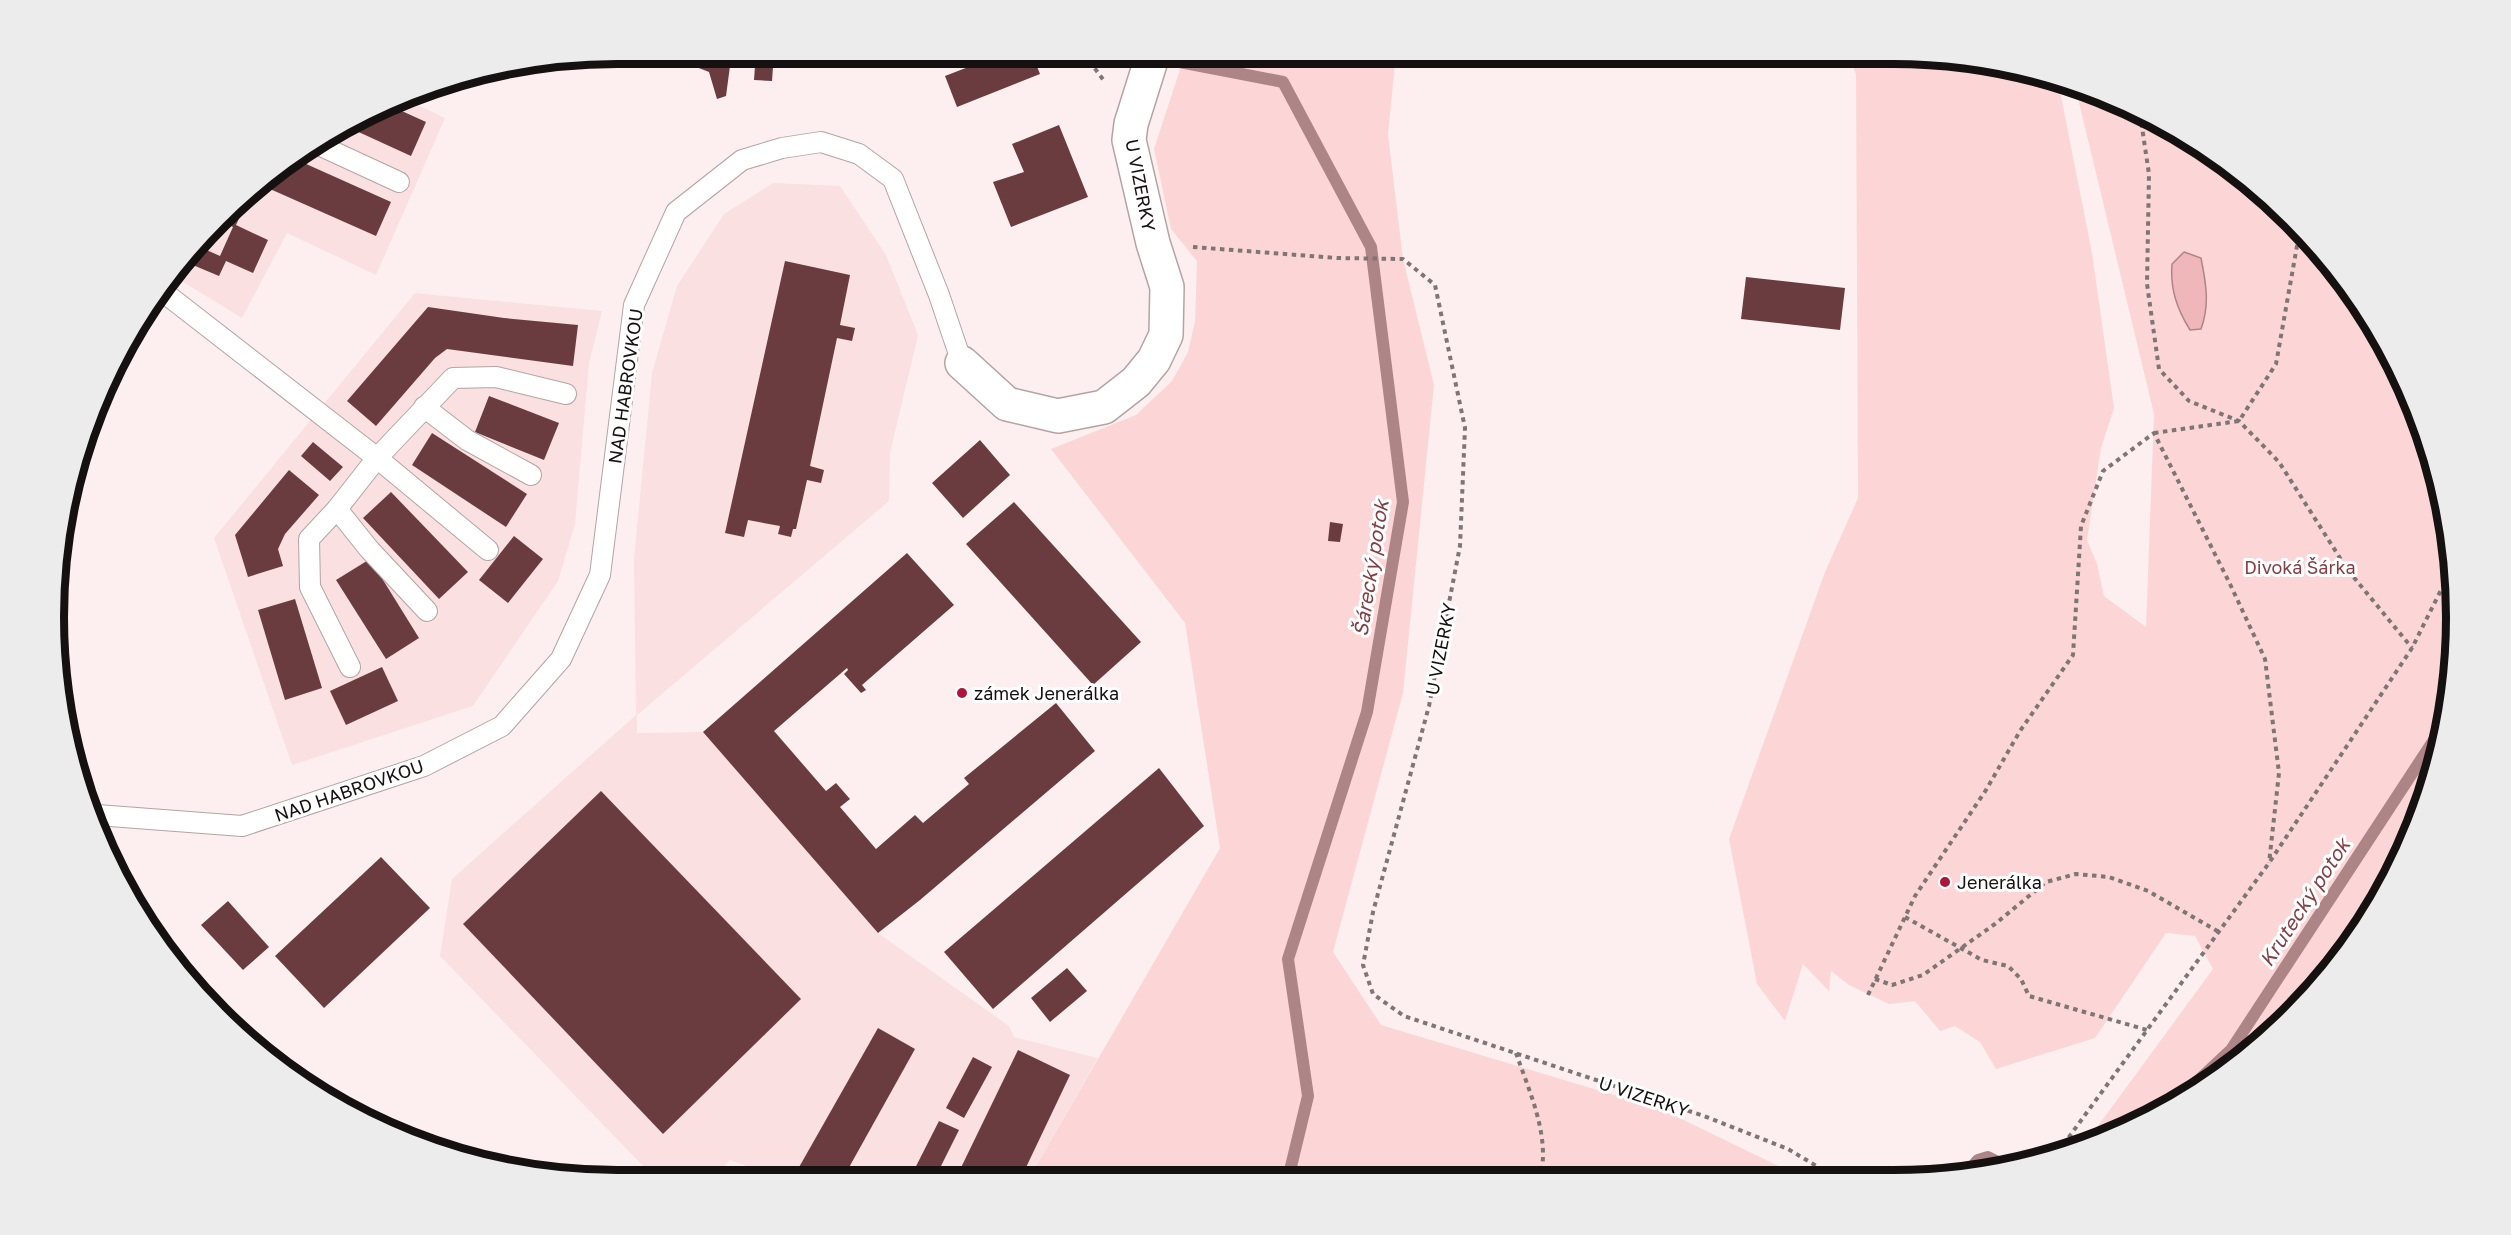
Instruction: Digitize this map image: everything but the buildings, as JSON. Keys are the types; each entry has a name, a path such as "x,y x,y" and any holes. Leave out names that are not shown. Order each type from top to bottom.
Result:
{"street":[{"name":"U VIZERKY","path":"1149,68 1131,124 1129,140 1153,243"},
{"name":"NAD HABROVKOU","path":"962,363 1007,404 1058,416 1104,407 1136,382 1154,360 1166,335 1167,287 1153,243"}],"lane":[{"name":"NAD HABROVKOU","path":"102,815 242,826 424,766 502,726 561,659 600,575 634,305 676,212 742,160 782,148 821,142 859,154 893,179 939,296 962,363"},
{"path":"326,148 399,182"},
{"path":"168,296 377,458 488,549"},
{"path":"350,667 310,587 309,539 337,509 377,458 453,378 496,377 566,394"},
{"path":"424,407 466,440 531,475"},
{"path":"337,509 369,549 427,611"}],"path":[{"path":"2141,124 2149,174 2147,284 2159,369 2189,401 2239,422 2279,462 2347,569 2412,648"},
{"path":"2239,422 2276,364 2298,241"},
{"name":"U VIZERKY","path":"1153,243 1351,258 1403,259 1434,285 1465,428 1460,546 1429,706 1373,912 1363,965 1373,994 1404,1016 1704,1116 1788,1149 1823,1170"},
{"path":"1868,995 1915,896 1986,790 2020,730 2073,655 2081,526 2103,471 2154,433 2239,422"},
{"path":"2154,433 2265,659 2279,773 2269,864"},
{"path":"2065,1143 2269,864 2412,648 2445,582"},
{"path":"1875,979 1892,985 1923,975 1962,948 2046,882 2076,874 2109,877 2148,891 2219,932"},
{"path":"1905,917 1982,960 2008,966 2021,978 2029,996 2147,1030"},
{"path":"1516,1052 1538,1116 1545,1162 1542,1170"}],"shaded area":[{"path":"415,104 445,118 376,275 287,233 242,318 180,280 226,226 281,179 310,158 373,122"},
{"path":"773,183 840,186 886,255 918,335 890,453 889,501 637,715 637,733 703,732 878,933 1009,1026 1014,1037 1098,1058 1034,1170 757,1170 730,1160 721,1170 648,1170 440,956 452,879 636,715 634,559 652,373 677,286 724,214"},
{"path":"2184,252 2201,258 2206,285 2206,311 2201,329 2190,330 2181,314 2173,290 2172,264"},
{"path":"415,293 602,311 589,363 575,524 558,581 473,706 292,765 214,538"}],"green space":[{"path":"1181,65 1395,65 1388,134 1403,259 1434,385 1403,693 1333,952 1381,1025 1661,1109 1787,1170 1034,1170 1220,848 1185,623 1051,449 1136,415 1172,381 1188,352 1195,321 1197,261 1171,229 1154,149"},
{"name":"Divoká Šárka","path":"1852,65 1930,66 2001,75 2060,90 2092,253 2114,408 2101,448 2087,540 2097,564 2104,596 2146,627 2154,414 2078,96 2138,122 2201,158 2230,179 2285,226 2332,281 2372,341 2404,406 2428,474 2442,545 2445,581 2446,618 2442,690 2428,761 2404,829 2389,862 2353,925 2332,954 2285,1009 2230,1056 2201,1077 2138,1113 2093,1133 2213,969 2195,936 2166,933 2095,1038 1996,1069 1980,1042 1955,1026 1940,1031 1915,1001 1889,1004 1849,985 1831,971 1829,991 1803,964 1785,1021 1757,984 1729,839 1825,572 1858,498 1856,74"}],"waterway":[{"name":"Šárecký potok","path":"1195,65 1283,82 1371,247 1403,502 1367,712 1288,959 1308,1096 1290,1170"},
{"name":"Krutecký potok","path":"2206,1073 2231,1050 2432,743"},
{"name":"Krutecký potok","path":"1974,1165 1978,1160 1988,1157 1996,1161"}],"place":[{"name":"zámek Jenerálka","path":"962,693"},
{"name":"Jenerálka","path":"1945,882"}]}
